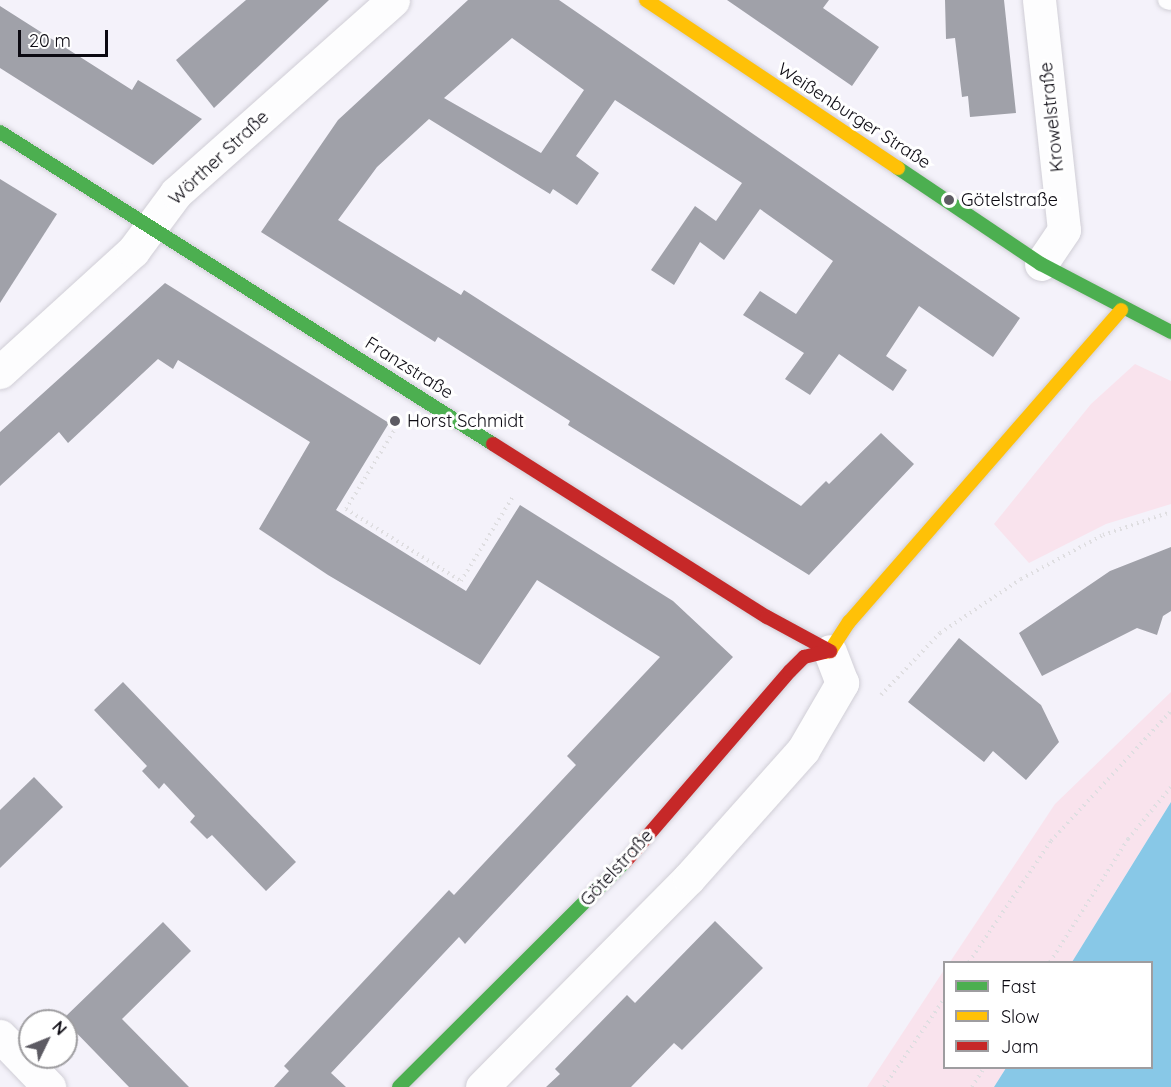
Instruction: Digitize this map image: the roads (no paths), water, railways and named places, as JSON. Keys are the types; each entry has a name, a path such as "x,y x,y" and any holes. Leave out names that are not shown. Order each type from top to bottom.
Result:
{"street":[{"name":"Wörther Straße","path":"0,372 133,251 176,193 393,0"},
{"name":"Weißenburger Straße","path":"646,0 1041,264"},
{"name":"Krowelstraße","path":"1039,0 1064,230 1041,264"},
{"name":"Franzstraße","path":"0,132 767,617 830,651"},
{"path":"1041,264 1121,309 1171,332"},
{"path":"482,1087 689,878 803,750 842,683 830,651 849,622 1121,309"},
{"name":"Götelstraße","path":"399,1087 629,858 790,671 804,657 830,651"},
{"path":"0,1036 49,1087"}],"water":[{"path":"1171,802 1171,1087 994,1087 1005,1069 1153,1069 1153,961 1073,961"}],"place":[{"name":"Götelstraße","path":"949,200"},
{"name":"Horst Schmidt","path":"395,421"}]}
